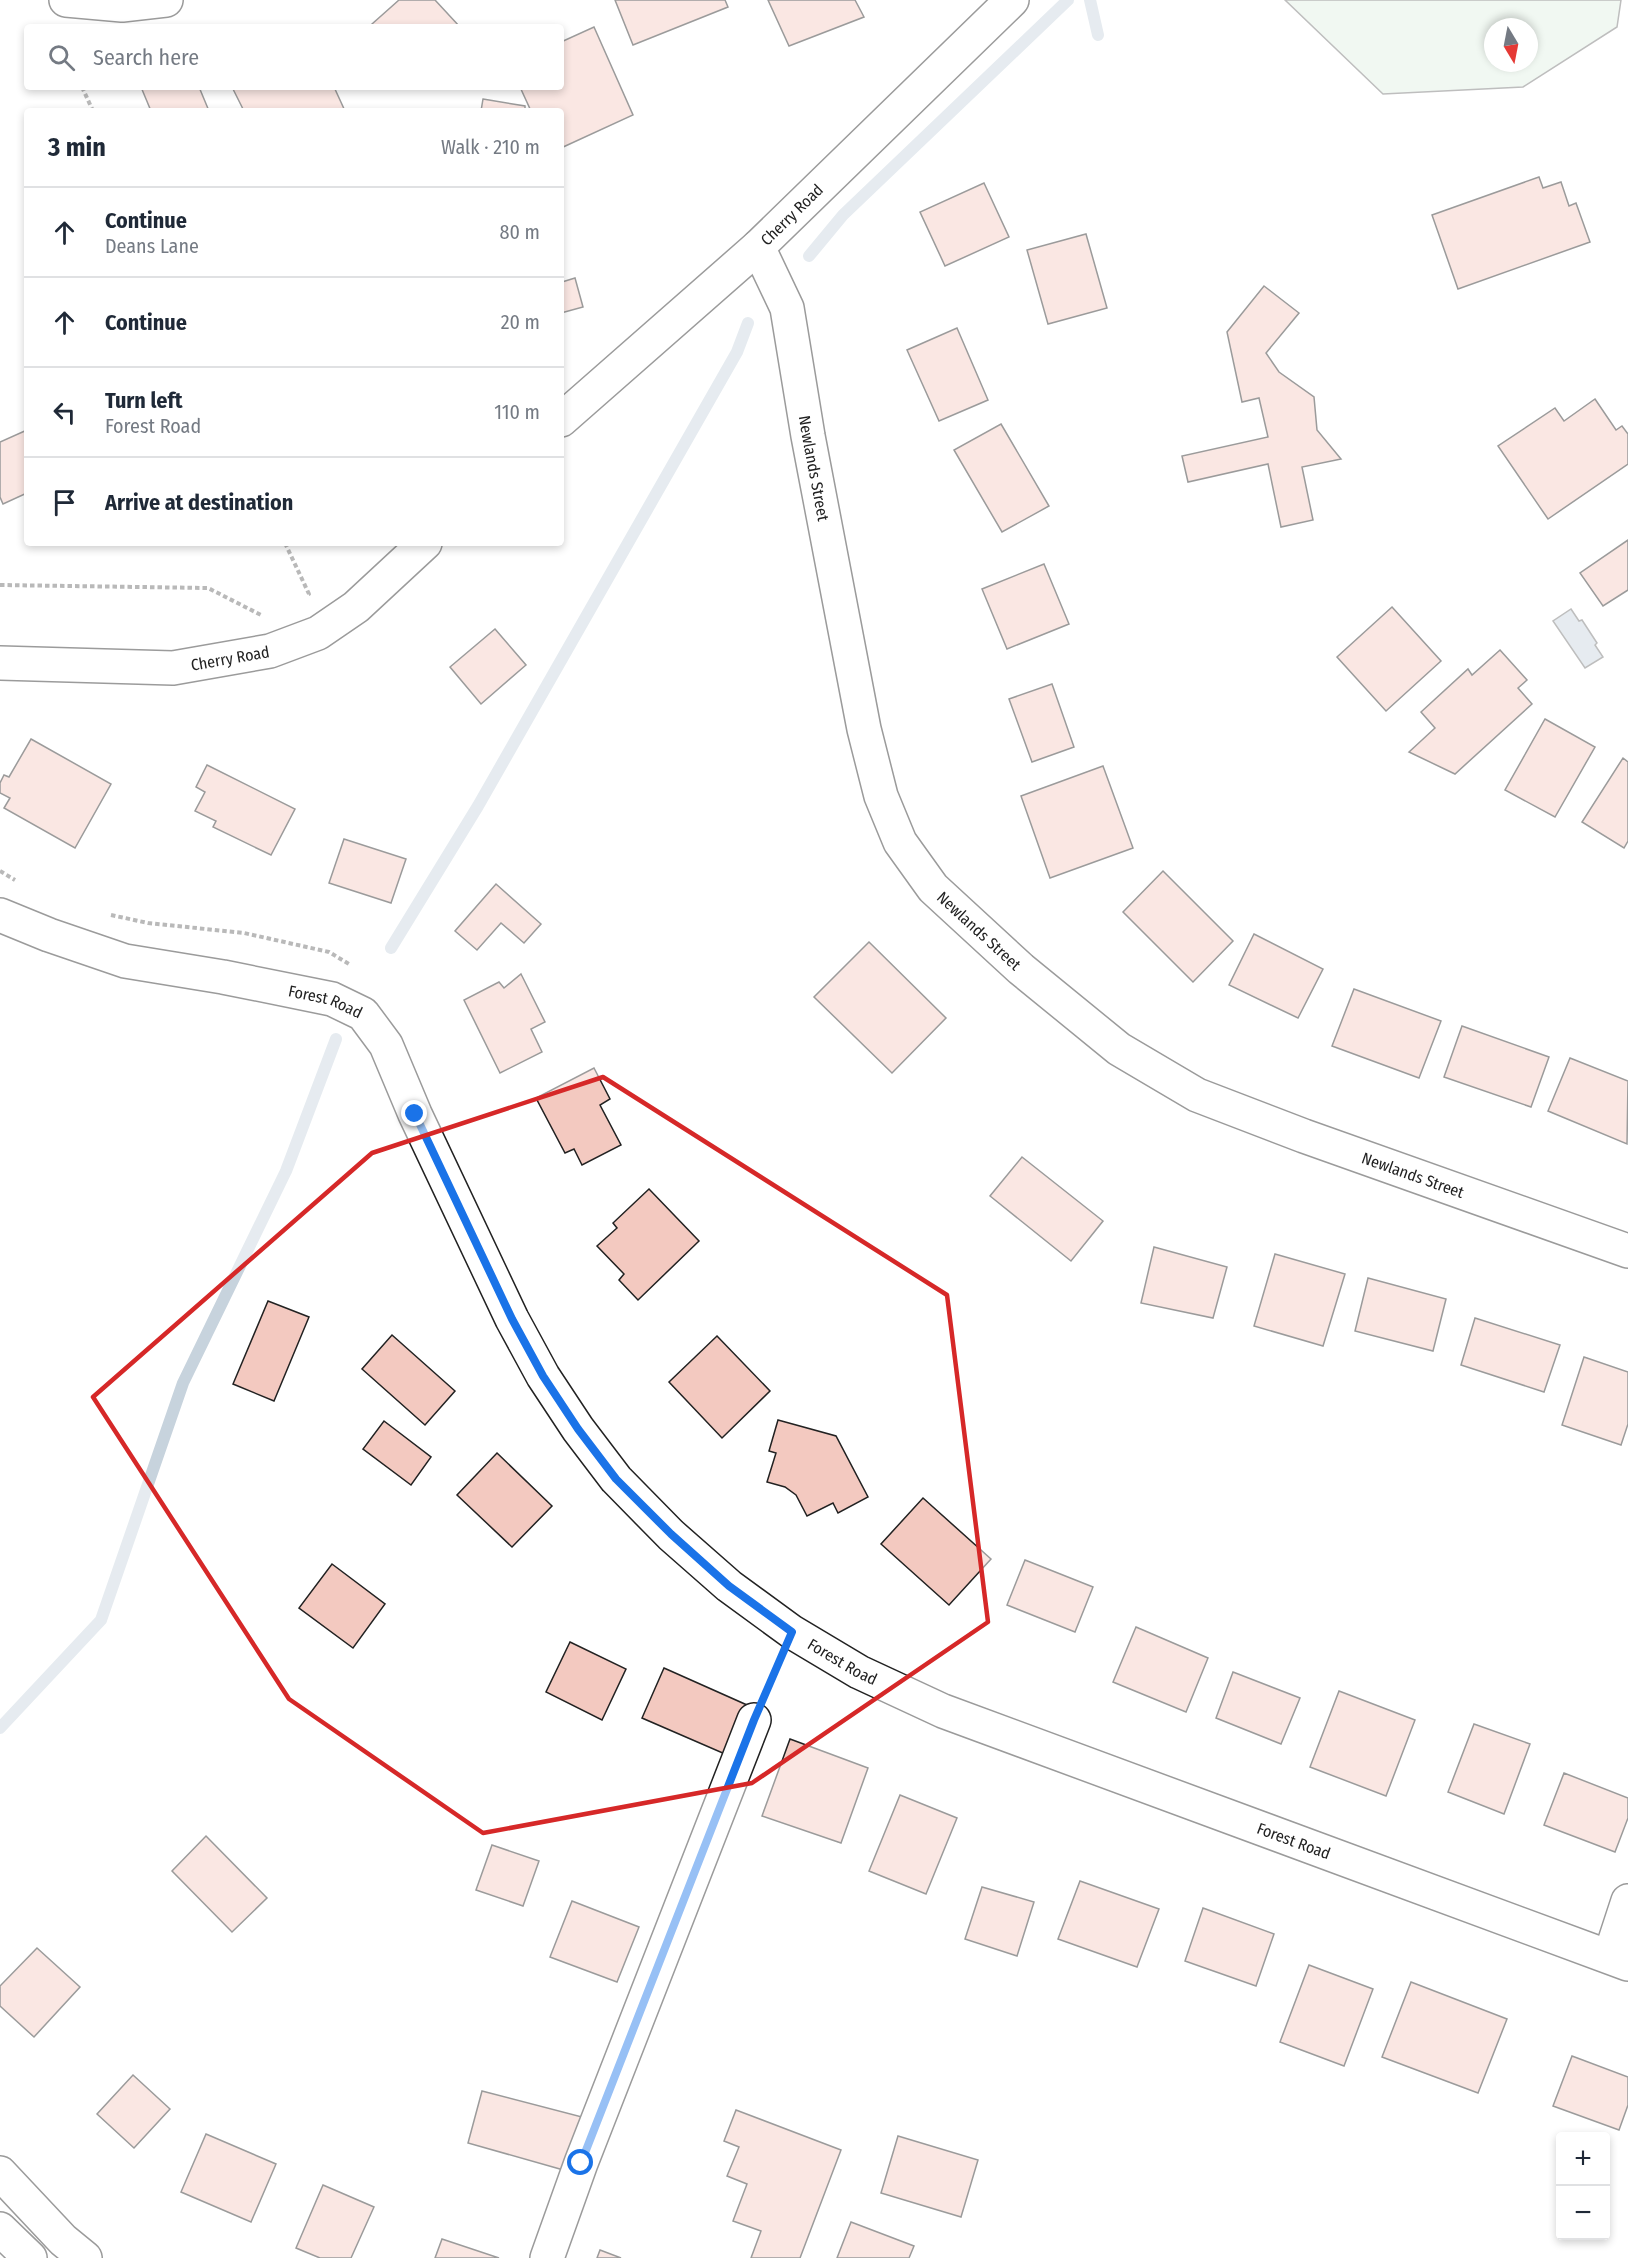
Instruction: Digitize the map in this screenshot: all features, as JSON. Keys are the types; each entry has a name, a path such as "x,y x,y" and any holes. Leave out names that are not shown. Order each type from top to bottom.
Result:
{"main road":[{"path":"66,0 122,5 166,0"},
{"name":"Cherry Road","path":"564,417 758,247 1012,0"},
{"name":"Newlands Street","path":"758,247 787,308 808,436 857,694 881,796 900,842 933,888 1021,969 1119,1049 1197,1095 1316,1140 1628,1251"},
{"name":"Cherry Road","path":"0,663 173,668 270,651 318,633 356,607 422,546"},
{"name":"Forest Road","path":"0,915 49,935 125,961 223,977 332,999 363,1014 386,1045 415,1114 512,1319 543,1376 578,1429 616,1479 671,1534 729,1586 792,1632 859,1672 944,1711 1619,1960"},
{"path":"547,2258 754,1720"},
{"path":"1619,1960 1628,1901"},
{"path":"0,2173 63,2240 85,2258"},
{"path":"0,2229 30,2258"}],"path":[{"path":"83,90 92,108"},
{"path":"286,546 309,594 300,600"},
{"path":"0,585 208,588 270,619"},
{"path":"0,871 21,883"},
{"path":"105,914 148,923 244,933 329,952 351,966"},
{"path":"754,1720 792,1632"}],"highlighted area":[{"path":"603,1077 947,1295 988,1622 752,1783 483,1833 289,1699 93,1397 372,1153"}],"green space":[{"path":"1285,0 1621,0 1617,27 1523,87 1383,94"}],"shaded area":[{"path":"1571,609 1579,621 1582,620 1603,657 1585,668 1553,621"}],"building":[{"path":"399,0 435,0 457,24 372,24"},
{"path":"615,0 725,0 728,7 633,45"},
{"path":"768,0 855,0 864,17 789,46"},
{"path":"594,27 633,115 564,147 564,108 530,108 521,90 564,90 564,41"},
{"path":"142,90 200,90 208,108 150,108"},
{"path":"234,90 335,90 344,108 242,108"},
{"path":"483,99 525,106 525,108 482,108"},
{"path":"1539,177 1543,188 1561,182 1569,206 1576,203 1590,242 1458,289 1432,215"},
{"path":"984,183 1009,237 945,266 920,212"},
{"path":"1086,234 1107,308 1048,324 1027,250"},
{"path":"575,278 583,307 564,312 564,281"},
{"path":"1264,286 1299,313 1266,353 1279,372 1314,397 1317,430 1341,459 1302,467 1313,520 1281,527 1268,464 1188,482 1182,456 1268,437 1259,398 1242,402 1227,332"},
{"path":"957,328 988,400 939,421 907,350"},
{"path":"1595,399 1616,430 1622,426 1628,434 1628,464 1548,519 1498,446 1555,408 1564,421"},
{"path":"1001,424 1049,506 1002,532 954,450"},
{"path":"24,431 24,494 3,504 0,497 0,442"},
{"path":"1628,540 1628,590 1603,606 1580,573"},
{"path":"1044,564 1069,624 1007,649 982,589"},
{"path":"1392,607 1441,661 1386,711 1337,657"},
{"path":"495,629 526,665 481,704 450,667"},
{"path":"1500,650 1527,680 1518,688 1532,704 1455,774 1409,752 1435,728 1421,712 1468,669 1472,675"},
{"path":"1052,684 1074,747 1032,762 1009,699"},
{"path":"1545,719 1595,747 1555,817 1505,790"},
{"path":"31,739 111,784 75,848 4,808 10,798 0,793 0,783 4,775 9,777"},
{"path":"1623,758 1628,762 1628,841 1624,848 1582,822"},
{"path":"207,765 295,809 271,855 213,827 216,821 195,811 205,792 196,787"},
{"path":"1103,766 1133,848 1050,878 1021,796"},
{"path":"344,839 406,859 391,903 329,883"},
{"path":"1163,871 1233,941 1193,982 1123,912"},
{"path":"496,884 541,924 524,943 501,923 477,950 455,931"},
{"path":"1254,934 1323,969 1298,1018 1229,985"},
{"path":"869,942 946,1018 892,1073 814,997"},
{"path":"521,974 545,1022 531,1029 542,1052 500,1073 464,1000 499,982 504,988"},
{"path":"1354,989 1441,1021 1419,1078 1332,1046"},
{"path":"1462,1026 1549,1057 1531,1107 1444,1077"},
{"path":"1570,1058 1628,1081 1627,1144 1548,1111"},
{"path":"594,1068 610,1099 600,1105 621,1145 582,1165 574,1149 565,1153 536,1098"},
{"path":"1022,1157 1103,1221 1071,1261 990,1196"},
{"path":"649,1189 699,1241 638,1300 619,1280 624,1274 597,1246 617,1228 613,1223"},
{"path":"1154,1247 1227,1267 1213,1318 1141,1303"},
{"path":"1275,1254 1345,1274 1323,1346 1254,1326"},
{"path":"1368,1278 1446,1299 1433,1351 1355,1331"},
{"path":"268,1301 309,1317 274,1401 233,1384"},
{"path":"1475,1318 1560,1345 1544,1392 1461,1365"},
{"path":"392,1335 455,1391 425,1425 362,1369"},
{"path":"717,1336 770,1391 722,1438 669,1382"},
{"path":"1584,1357 1628,1372 1628,1424 1621,1445 1562,1425"},
{"path":"778,1420 836,1436 868,1497 838,1513 833,1503 807,1516 796,1495 785,1487 767,1482 776,1453 769,1451"},
{"path":"384,1421 431,1457 411,1485 363,1449"},
{"path":"497,1453 552,1506 512,1547 457,1495"},
{"path":"923,1498 991,1559 949,1605 881,1544"},
{"path":"1025,1560 1093,1587 1075,1632 1007,1605"},
{"path":"332,1564 385,1604 353,1648 299,1608"},
{"path":"1136,1627 1208,1658 1186,1712 1113,1682"},
{"path":"570,1642 626,1669 602,1720 546,1692"},
{"path":"664,1668 747,1705 725,1754 642,1718"},
{"path":"1233,1672 1300,1698 1281,1744 1216,1718"},
{"path":"1339,1691 1415,1720 1386,1796 1310,1767"},
{"path":"1474,1724 1530,1744 1504,1814 1448,1792"},
{"path":"790,1739 868,1768 841,1843 762,1816"},
{"path":"1564,1773 1628,1798 1628,1818 1615,1852 1544,1825"},
{"path":"900,1795 957,1818 926,1894 869,1871"},
{"path":"206,1836 267,1898 232,1932 172,1871"},
{"path":"492,1845 539,1861 523,1906 476,1890"},
{"path":"1080,1881 1159,1909 1137,1967 1058,1939"},
{"path":"982,1887 1034,1902 1017,1956 965,1939"},
{"path":"572,1901 639,1927 617,1982 550,1957"},
{"path":"1203,1908 1274,1934 1256,1986 1185,1961"},
{"path":"37,1948 80,1987 34,2037 0,2006 0,1986"},
{"path":"1309,1965 1373,1989 1344,2066 1280,2042"},
{"path":"1411,1982 1507,2019 1478,2093 1382,2057"},
{"path":"1572,2056 1628,2077 1628,2105 1619,2130 1553,2106"},
{"path":"133,2075 170,2109 134,2148 97,2114"},
{"path":"482,2091 582,2117 567,2171 468,2143"},
{"path":"736,2110 841,2150 800,2258 751,2258 761,2231 733,2221 747,2184 727,2176 739,2147 724,2141"},
{"path":"206,2134 276,2164 251,2222 181,2192"},
{"path":"898,2136 978,2160 961,2217 881,2193"},
{"path":"323,2185 374,2207 351,2258 320,2258 296,2248"},
{"path":"851,2222 914,2246 909,2258 837,2258"},
{"path":"442,2239 499,2258 435,2258"},
{"path":"600,2250 621,2258 597,2258"}],"waterway":[{"path":"809,256 843,215 1068,0"},
{"path":"1090,0 1098,35"},
{"path":"391,948 478,806 737,352 748,323"},
{"path":"0,1728 101,1620 183,1383 286,1171 336,1039"}],"route":[{"path":"415,1114 512,1319 543,1376 578,1429 616,1479 671,1534 729,1586 792,1632 754,1720 581,2163"}]}
